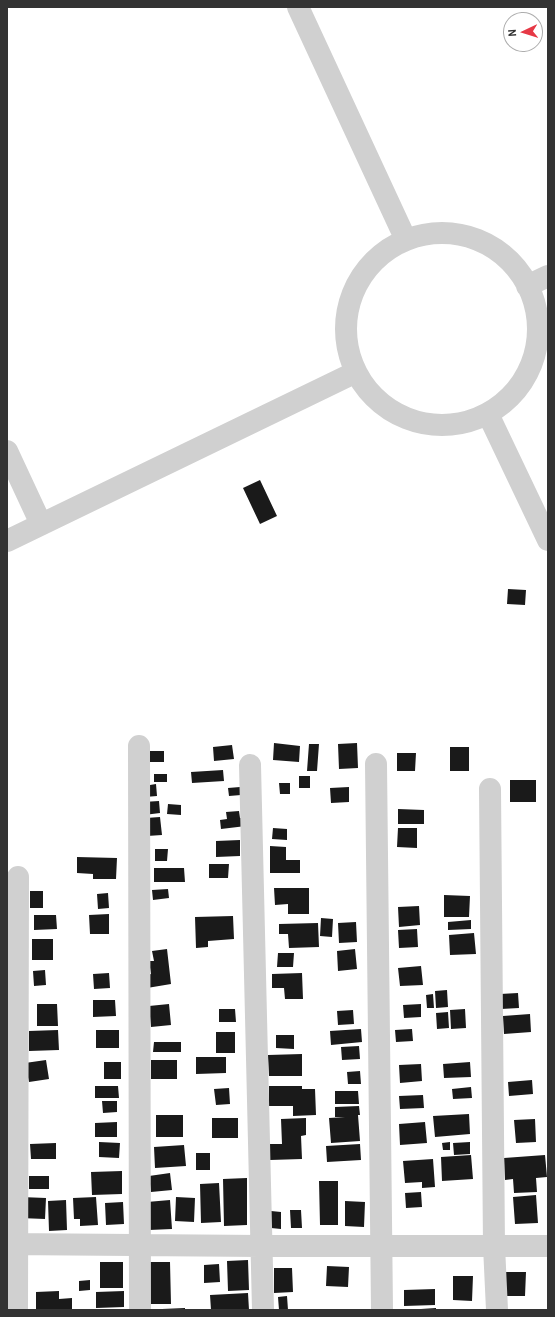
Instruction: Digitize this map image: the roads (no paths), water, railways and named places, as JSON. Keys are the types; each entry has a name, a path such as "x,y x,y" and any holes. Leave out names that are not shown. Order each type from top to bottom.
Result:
{"street":[{"path":"298,7 406,240"},
{"path":"433,233 452,233 469,236 485,242 500,252 513,264 527,286 531,293 536,310 538,327 537,345 532,362 525,378 515,392 503,404 488,414 473,421 456,425 439,426 422,424 405,419 376,400 365,387 356,372 349,354 346,336 346,317 350,299 358,282 369,266 382,253 397,243 415,236 433,233"},
{"path":"527,286 548,276"},
{"path":"7,541 356,372"},
{"path":"488,414 548,540"},
{"path":"7,451 41,524"},
{"path":"139,746 140,1310"},
{"path":"376,764 382,1310"},
{"path":"250,765 263,1310"},
{"path":"490,789 494,1246 497,1310"},
{"path":"17,1310 12,1244 18,877"},
{"path":"12,1244 548,1246"}]}
